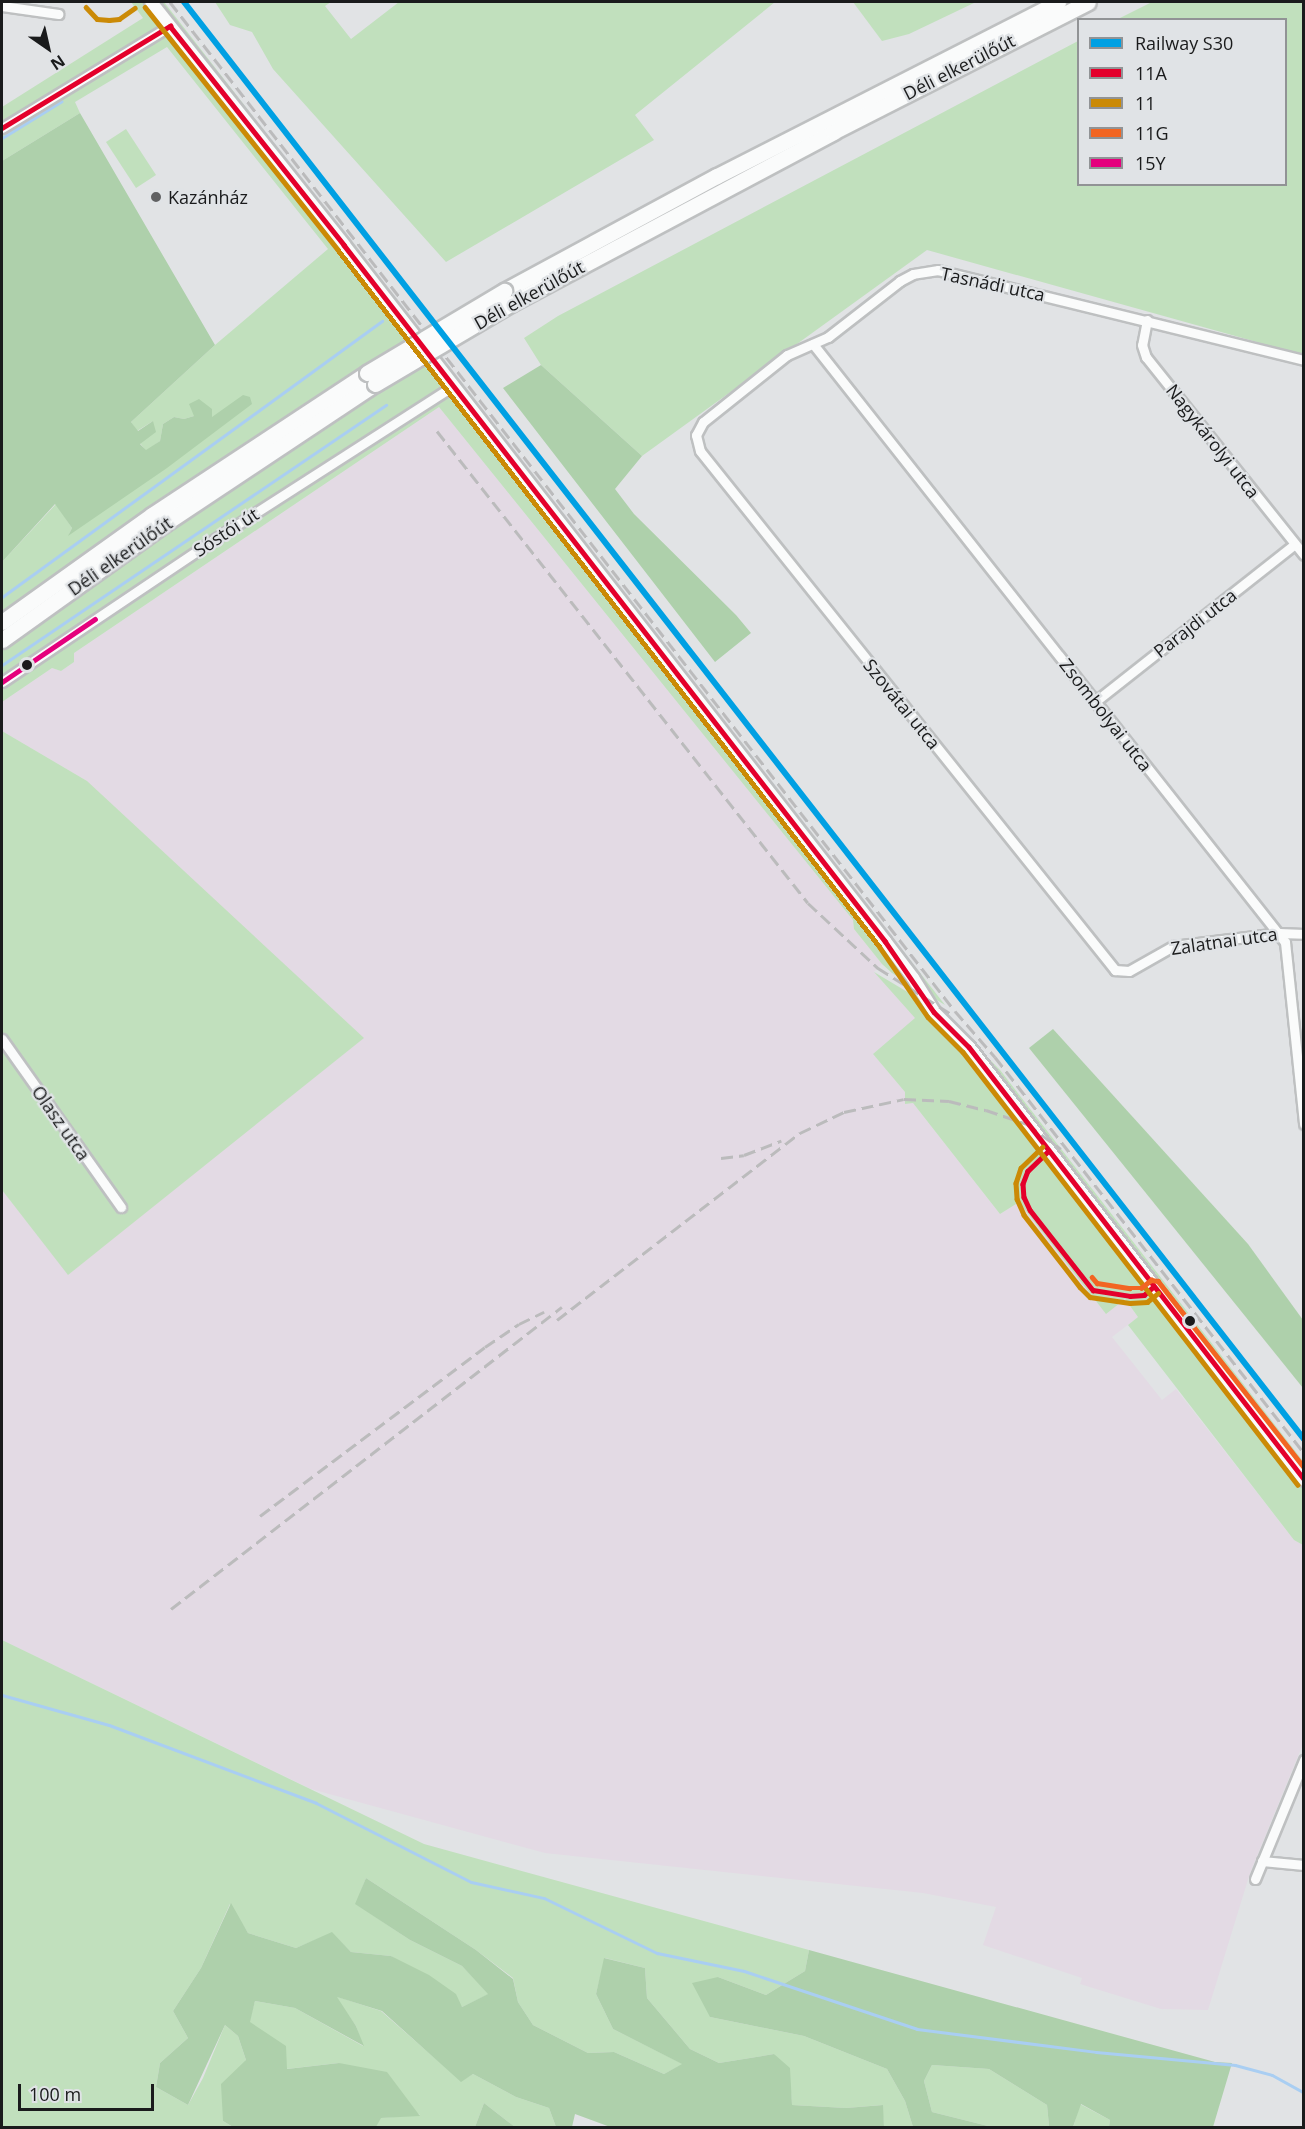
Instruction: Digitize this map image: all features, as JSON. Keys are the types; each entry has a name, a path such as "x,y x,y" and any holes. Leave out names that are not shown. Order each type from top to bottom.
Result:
{"main road":[{"name":"Déli elkerülőút","path":"2,622 152,514 371,378 508,297 717,176 1058,2"},
{"name":"Déli elkerülőút","path":"508,297 1088,2"},
{"name":"Déli elkerülőút","path":"2,640 371,378"}],"street":[{"path":"2,4 26,5 54,13 52,2"},
{"path":"151,2 892,950 934,1012 969,1047 1304,1480"},
{"path":"2,128 170,27"},
{"name":"Tasnádi utca","path":"696,435 703,422 787,355 828,337 900,281 913,274 938,270 1304,360"},
{"name":"Nagykárolyi utca","path":"1148,320 1142,345 1146,357 1304,555"},
{"name":"Zsombolyai utca","path":"813,344 1279,933 1288,950 1304,1124"},
{"name":"Sóstói út","path":"2,682 210,542 453,386"},
{"name":"Szovátai utca","path":"696,435 700,452 1115,970"},
{"name":"Parajdi utca","path":"1096,702 1295,544"},
{"name":"Zalatnai utca","path":"1115,970 1129,971 1173,946 1279,933 1304,934"},
{"name":"Olasz utca","path":"2,1039 121,1207"},
{"path":"1255,1879 1304,1760"},
{"path":"1262,1861 1304,1865"}],"shaded area":[{"path":"439,407 853,920 854,929 882,964 874,972 916,1018 873,1054 905,1092 905,1103 913,1103 1000,1214 1019,1202 1106,1313 1124,1299 1138,1317 1112,1337 1162,1400 1176,1389 1294,1540 1303,1545 1303,1744 1250,1873 1208,2010 1161,2009 1080,1984 1082,1978 983,1945 996,1907 923,1893 545,1853 311,1789 2,1640 2,1190 69,1275 87,781 2,731 2,702 52,668 61,671 74,662 74,653"}],"green space":[{"path":"131,2 164,2 945,1005 892,973 882,964 854,929 853,920 439,407 74,653 74,662 61,671 52,668 2,702 2,562 56,504 72,528 69,534 211,417 194,416 184,419 174,417 163,424 160,441 146,451 140,443 153,421 137,431 131,422 215,345 328,249 167,47 75,102 80,113 2,161 2,107 143,18"},
{"path":"215,2 331,2 325,6 351,39 399,2 775,2 635,115 654,140 446,262 273,69 252,32 230,25"},
{"path":"853,2 976,2 909,34 882,41"},
{"path":"1152,2 1303,2 1303,355 927,250 642,456 541,365 524,338 558,316 1077,42 1077,186 1287,186 1287,18 1120,18"},
{"path":"80,113 215,345 131,422 138,431 153,421 156,432 140,444 146,450 160,441 163,424 174,417 184,419 194,416 189,404 199,399 212,409 212,417 243,395 250,397 252,404 167,468 68,536 72,528 55,504 2,562 2,161"},
{"path":"126,129 156,175 136,188 106,142"},
{"path":"541,365 642,456 615,489 634,514 736,615 751,633 715,662 503,388"},
{"path":"2,731 87,781 364,1038 68,1275 2,1190"},
{"path":"874,972 946,1015 1000,1070 1303,1461 1303,1545 1294,1540 1128,1325 1138,1317 1125,1299 1106,1314 1019,1202 1000,1214 913,1103 905,1104 905,1092 873,1054 915,1018"},
{"path":"1053,1029 1248,1244 1303,1320 1303,1388 1029,1048"},
{"path":"2,1640 424,1844 809,1950 805,1971 766,1995 718,1977 710,2017 804,2036 887,2069 905,2101 913,2127 884,2127 882,2105 846,2108 792,2105 791,2092 774,2054 719,2063 690,2049 647,1998 645,1968 605,1958 596,1994 613,2029 683,2064 664,2074 614,2052 588,2053 533,2025 518,2002 513,1978 476,1950 366,1878 356,1904 410,1940 462,1966 489,1994 462,2007 391,1956 351,1952 332,1933 296,1948 248,1933 230,1904 201,1968 173,2011 188,2038 160,2063 156,2087 188,2105 203,2078 225,2025 238,2036 246,2060 223,2121 233,2127 2,2127"},
{"path":"366,1878 476,1950 513,1979 518,2002 533,2025 588,2053 614,2052 664,2074 682,2064 613,2029 596,1994 604,1958 645,1968 647,1998 690,2049 719,2063 774,2054 790,2068 792,2105 846,2108 883,2105 884,2127 613,2128 575,2114 572,2127 556,2127 549,2108 516,2097 473,2074 461,2082 382,2011 337,1997 356,2026 364,2046 295,2008 255,2001 250,2022 286,2046 287,2069 339,2063 387,2072 420,2116 381,2118 376,2127 233,2127 223,2121 221,2084 246,2060 238,2036 225,2025 188,2105 156,2087 160,2063 188,2038 173,2011 201,1968 231,1903 248,1933 296,1948 332,1932 351,1952 391,1956 429,1975 456,1994 462,2007 488,1994 462,1966 410,1940 355,1904"},
{"path":"809,1950 1215,2062 1232,2063 1213,2127 1109,2127 1110,2120 1081,2104 1073,2127 1052,2127 1049,2126 1047,2105 989,2069 932,2065 924,2081 932,2112 992,2127 913,2127 905,2101 887,2069 804,2036 710,2017 692,1983 718,1977 766,1995 805,1971"},
{"path":"335,1996 381,2011 461,2081 473,2074 516,2097 549,2108 556,2127 515,2127 484,2103 475,2127 376,2127 380,2118 420,2115 339,2063 286,2069 249,2022 255,2001 295,2008 363,2046 356,2026"},
{"path":"932,2065 989,2069 1047,2105 1049,2126 1052,2127 992,2127 932,2112 924,2081"},
{"path":"484,2103 515,2127 475,2127"},
{"path":"1080,2104 1110,2120 1109,2127 1073,2128"}],"waterway":[{"path":"2,138 62,101"},
{"path":"2,597 382,321"},
{"path":"2,665 386,405"},
{"path":"2,1695 109,1725 316,1803 471,1882 544,1898 657,1953 744,1971 917,2029 1096,2052 1235,2065 1272,2075 1304,2093"}],"railway":[{"path":"170,2 955,1011 995,1057 1304,1453"},
{"path":"437,431 808,903 878,968 951,1014"},
{"path":"557,1320 800,1133 844,1112 904,1099 949,1101 986,1110 1027,1124 1061,1149"},
{"path":"721,1158 744,1155 781,1141"},
{"path":"171,1609 562,1307"},
{"path":"260,1516 485,1347 519,1324 544,1312"}],"rail line":[{"name":"S30","path":"184,2 1304,1439"}],"transit line":[{"name":"11","path":"86,7 97,19 109,20 119,19 135,8"},
{"name":"11","path":"145,7 338,250 879,946 928,1017 963,1052 1298,1485"},
{"name":"11A","path":"170,26 344,245 885,941 934,1012 969,1047 1304,1479"},
{"name":"11A","path":"2,128 170,26"},
{"name":"15Y","path":"2,682 95,619"},
{"name":"11","path":"1043,1147 1021,1168 1016,1183 1017,1199 1024,1215 1080,1287 1090,1297 1130,1303 1147,1302 1158,1293"},
{"name":"11A","path":"1048,1152 1028,1171 1023,1184 1024,1197 1030,1210 1093,1290 1130,1296 1144,1295 1153,1287"},
{"name":"11G","path":"1092,1277 1097,1283 1130,1288 1141,1288 1151,1280 1158,1281 1304,1467"}],"place":[{"name":"Kazánház","path":"156,197"}]}
